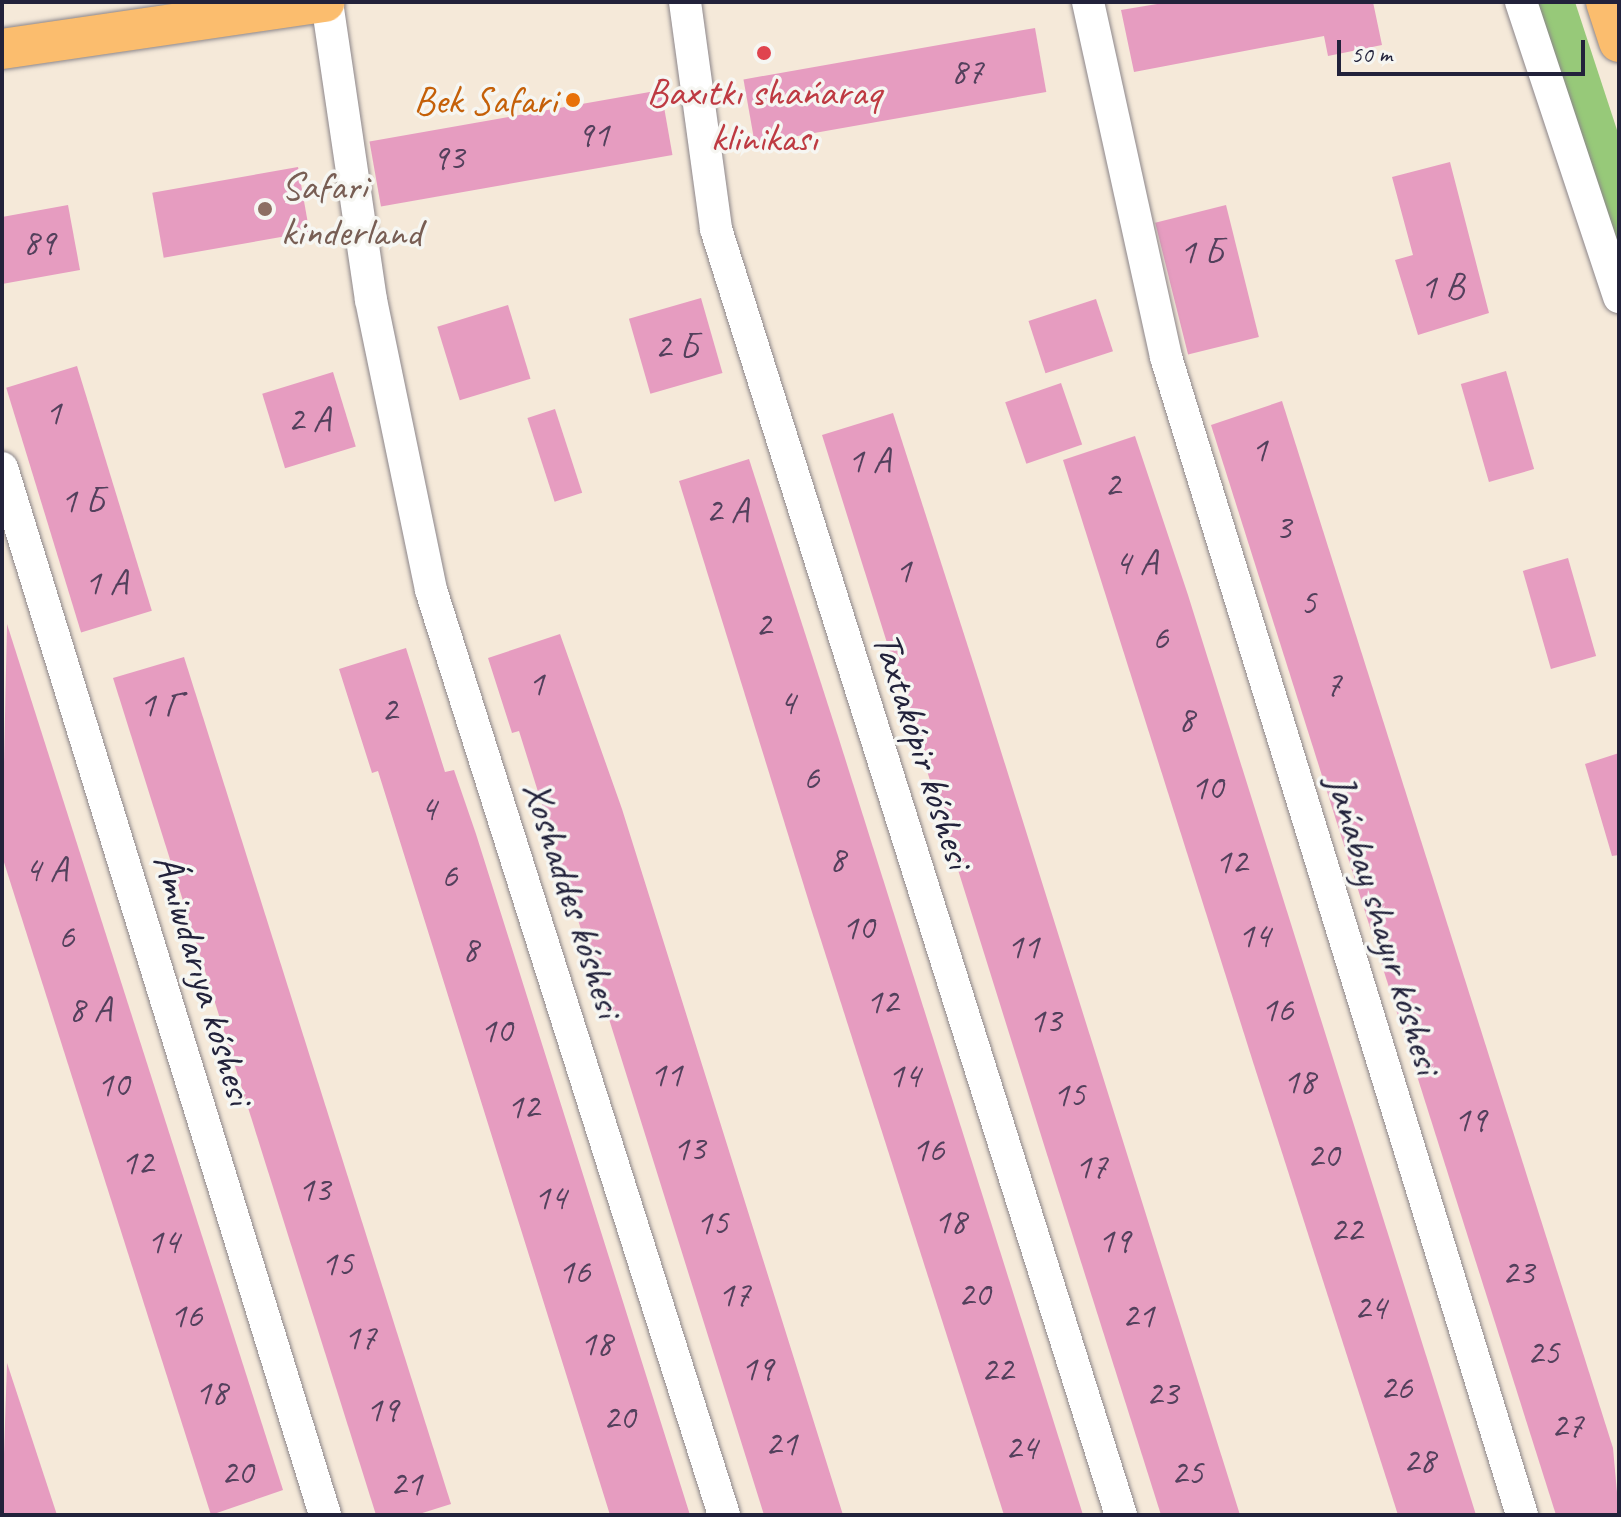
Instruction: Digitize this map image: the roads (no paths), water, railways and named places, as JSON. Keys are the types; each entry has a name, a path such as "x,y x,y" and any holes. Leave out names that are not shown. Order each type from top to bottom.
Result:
{"main road":[{"path":"2,49 218,10 326,2"},
{"path":"1606,2 1619,42"}],"street":[{"name":"Xoshaddes kóshesi","path":"326,2 371,300 431,590 724,1515"},
{"name":"Taxtakópir kóshesi","path":"685,2 716,229 1121,1515"},
{"name":"Jańabay shayır kóshesi","path":"1088,2 1166,357 1522,1515"},
{"path":"1521,2 1619,297"},
{"name":"Ámiwdarıya kóshesi","path":"2,468 325,1515"}],"place":[{"name":"Baxıtkı shańaraq klinikası","path":"764,53"},
{"name":"Bek Safari","path":"573,100"},
{"name":"Safari kinderland","path":"265,209"}]}
